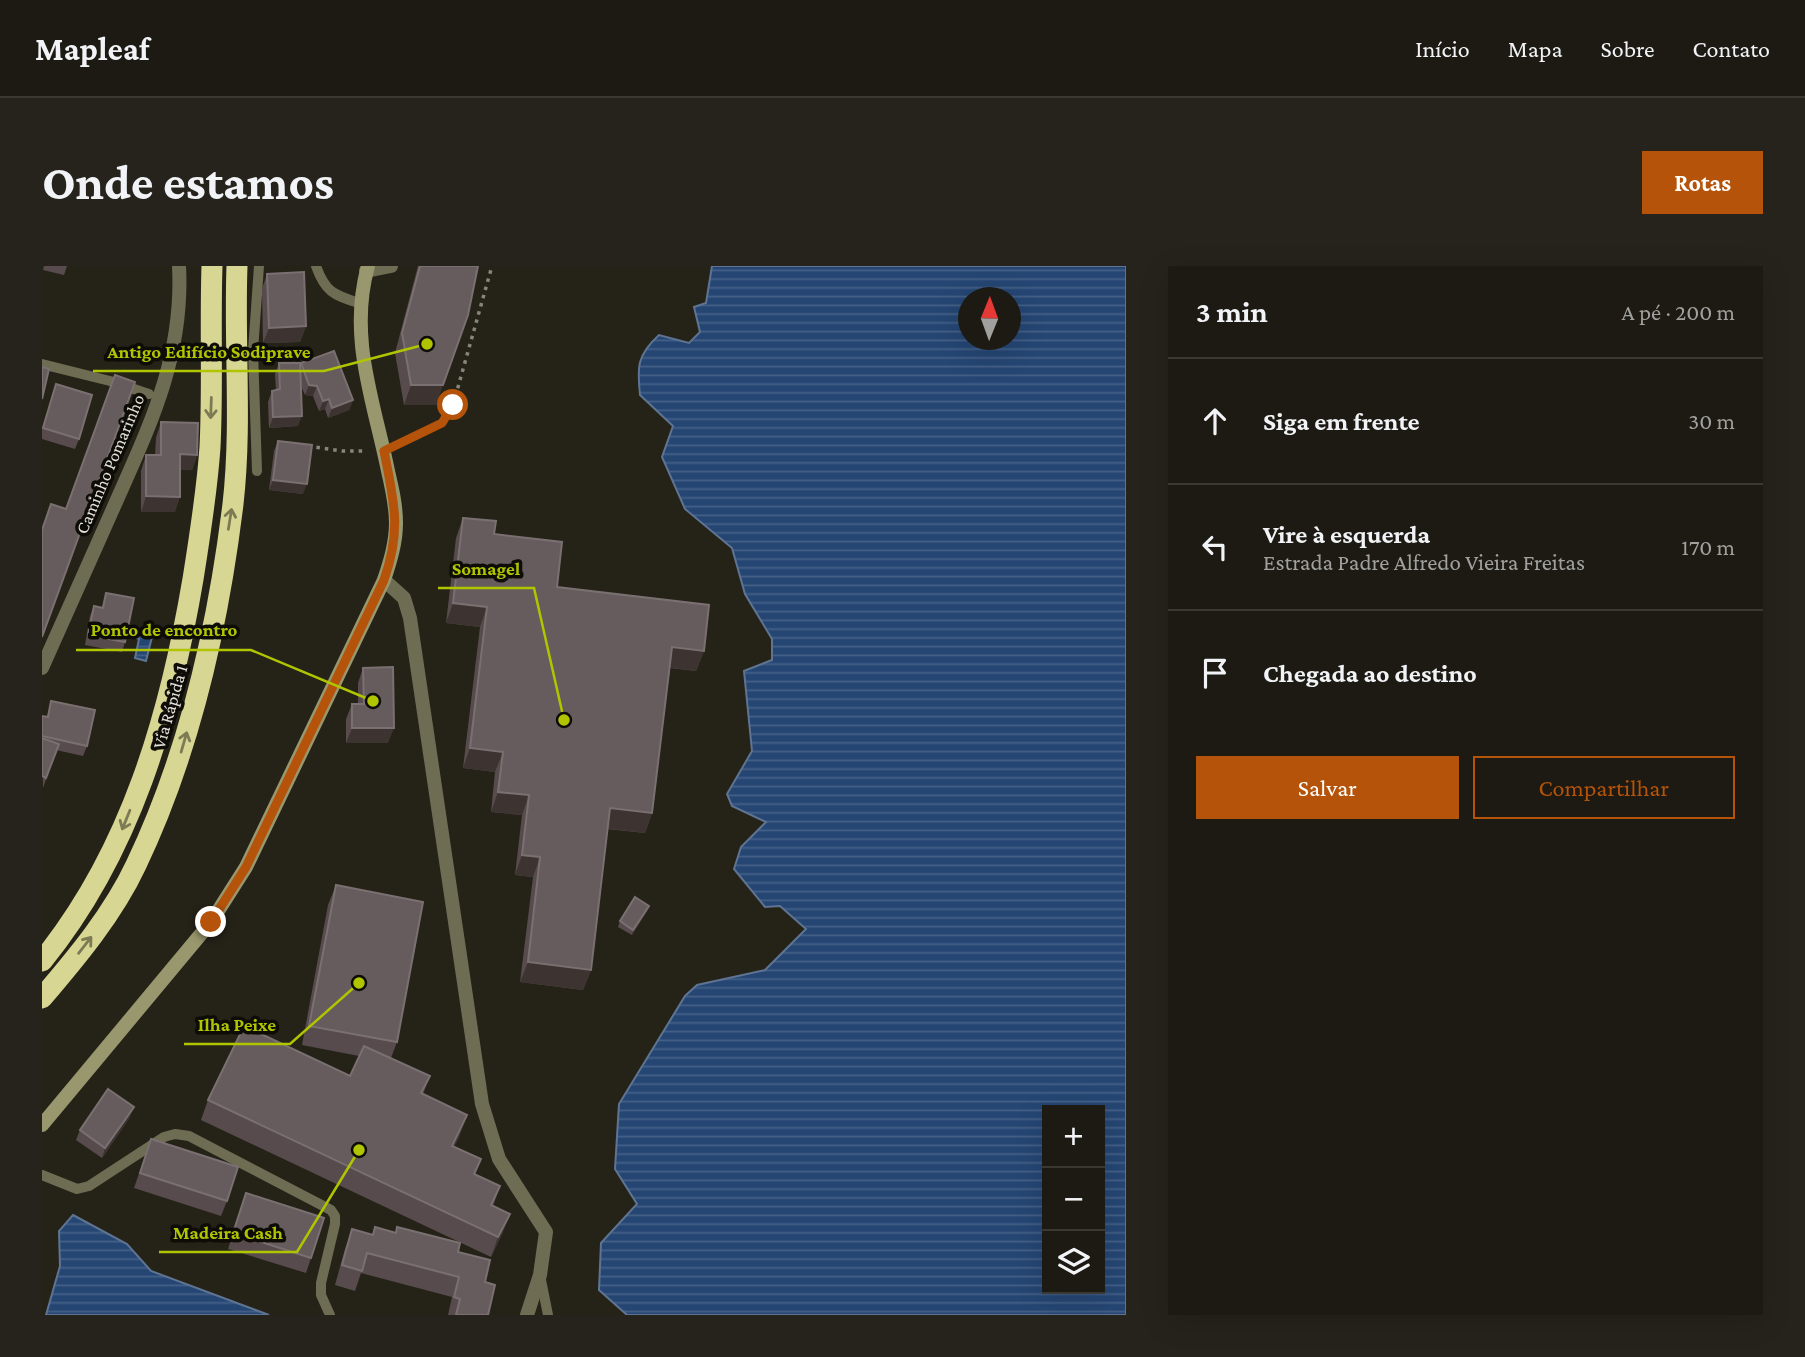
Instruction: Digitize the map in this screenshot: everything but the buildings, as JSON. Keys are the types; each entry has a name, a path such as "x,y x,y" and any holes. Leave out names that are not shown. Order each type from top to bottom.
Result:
{"highway":[{"name":"Via Rápida 1","path":"42,961 79,912 114,849 153,752 182,644 205,504 210,447 212,266"},
{"name":"Via Rápida 1","path":"42,998 102,922 136,865 181,754 209,654 233,503 237,266"},
{"path":"236,307 246,266"}],"main road":[{"path":"42,1125 211,922 246,867 384,580 391,561 396,509 364,370 360,332 367,269"}],"street":[{"name":"Caminho Pomarinho","path":"42,668 157,404 172,359 179,312 179,266"},
{"path":"367,269 391,266"},
{"path":"384,580 404,598 410,618 482,1104 499,1159 545,1232 540,1275 527,1315"}],"lane":[{"path":"257,471 253,351 259,266"},
{"path":"316,266 322,283 334,295 362,304"},
{"path":"42,365 110,381 149,394"},
{"path":"42,1175 77,1189 89,1186 164,1137 175,1134 189,1136 331,1210 335,1216 335,1224 321,1283 321,1295 330,1315"},
{"path":"540,1275 548,1315"}],"path":[{"path":"306,446 342,451 384,451 442,423 453,405 492,266"}],"water":[{"path":"712,266 1126,266 1126,1315 627,1315 599,1290 601,1243 637,1204 615,1169 619,1104 685,996 697,985 765,970 806,929 780,906 765,907 734,869 741,847 766,822 732,806 727,794 752,751 744,671 772,660 772,639 745,594 732,548 685,509 662,457 673,426 640,395 639,369 646,349 659,335 689,343 700,332 694,307 706,303"},
{"path":"135,633 152,637 146,661 135,658 139,639 134,637"},
{"path":"73,1215 127,1244 151,1271 269,1315 46,1315 60,1266 59,1231"}],"place":[{"name":"Antigo Edifício Sodiprave","path":"427,344"},
{"name":"Ponto de encontro","path":"373,701"},
{"name":"Somagel","path":"564,720"},
{"name":"Ilha Peixe","path":"359,983"},
{"name":"Madeira Cash","path":"359,1150"}],"route":[{"path":"211,922 246,867 391,561 396,509 384,451 442,423 453,405"}]}
